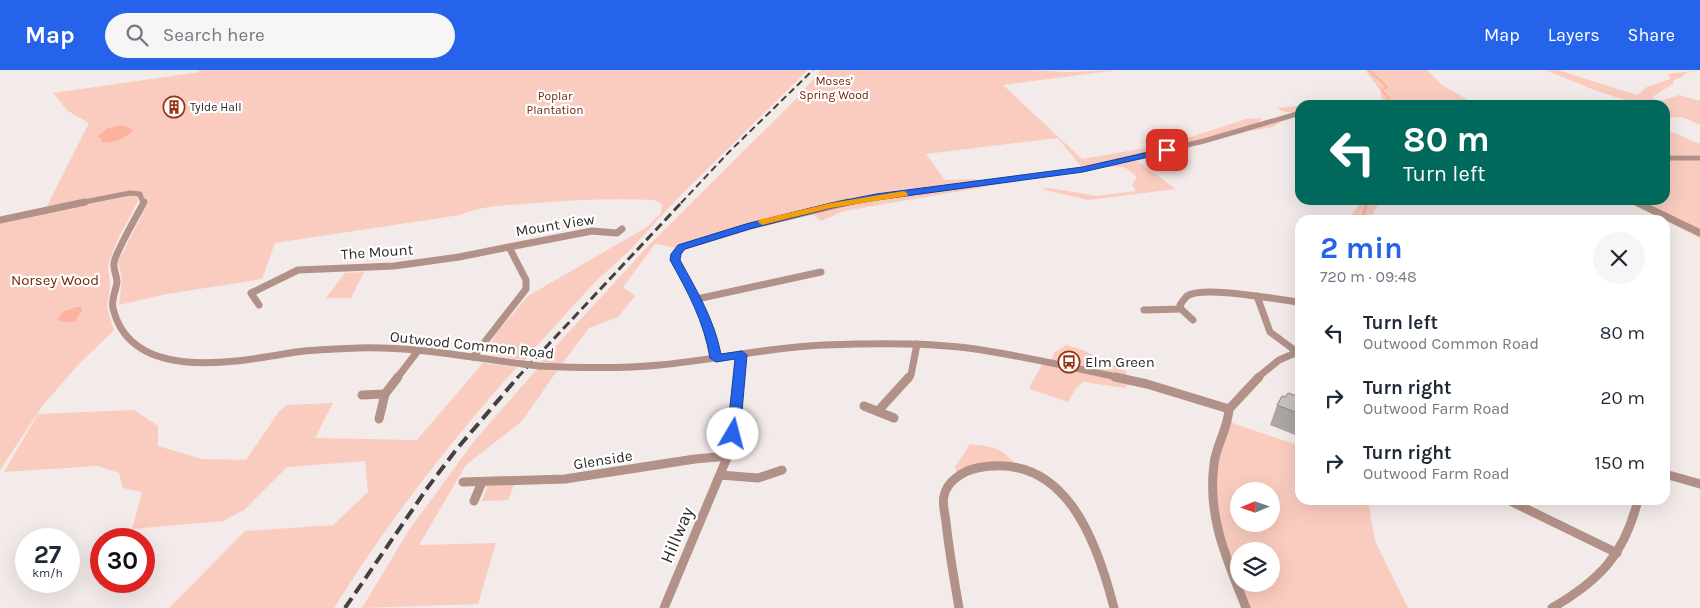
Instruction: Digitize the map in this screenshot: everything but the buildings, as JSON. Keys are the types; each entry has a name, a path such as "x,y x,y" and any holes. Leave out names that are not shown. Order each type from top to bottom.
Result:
{"street":[{"path":"716,358 710,328 697,299 675,260 676,254 682,247 728,232 811,210 876,197 1083,170 1204,141 1295,114"},
{"path":"1670,158 1700,158"},
{"name":"Outwood Common Road","path":"0,220 130,193 140,194 144,202 114,263 117,281 112,306 120,328 132,341 150,353 194,363 235,363 298,352 342,348 427,351 539,366 615,369 824,345 916,344"},
{"path":"1642,205 1663,215"},
{"path":"1670,218 1700,233"},
{"name":"Mount View","path":"473,357 526,289 526,280 509,246 592,231 619,233"},
{"name":"The Mount","path":"259,306 249,290 298,270 394,266 458,257 509,246"},
{"path":"697,299 821,272"},
{"path":"1181,308 1182,301 1187,296 1195,293 1257,296 1295,302"},
{"path":"1257,296 1270,332 1295,349"},
{"path":"1144,310 1181,308 1193,320"},
{"path":"878,411 911,375 916,344 967,348 1050,362 1146,384 1229,409"},
{"path":"379,419 385,394 417,352"},
{"path":"1246,608 1222,548 1215,523 1212,493 1214,462 1228,423 1229,409 1260,376 1277,362 1295,353"},
{"name":"Hillway","path":"664,608 728,456 735,420 742,355"},
{"path":"362,396 385,394"},
{"path":"864,406 894,418"},
{"name":"Glenside","path":"463,482 565,479 703,458 728,456"},
{"path":"959,608 949,554 943,497 945,489 957,476 972,470 988,467 1007,467 1030,473 1052,483 1062,492 1074,509 1094,546 1108,582 1114,608"},
{"path":"720,475 758,478 782,470"},
{"path":"1670,475 1700,484"},
{"path":"474,501 482,482"},
{"path":"1518,505 1617,553"},
{"path":"1552,608 1584,590 1594,582 1626,541 1635,517 1637,505"}],"green space":[{"path":"198,70 808,70 679,197 627,253 595,282 524,360 489,354 487,350 497,332 528,296 647,227 661,213 662,204 654,200 610,199 497,206 478,209 460,215 275,243 262,279 167,294 119,305 122,279 118,262 149,201 139,199 117,241 108,265 110,285 107,308 114,330 79,364 43,405 0,470 0,221 45,210 89,123 68,111 53,93 200,72"},
{"name":"Moses' Spring Wood","path":"821,70 1029,70 1069,72 1118,70 1003,85 1082,159 1169,144 1246,119 1262,118 1258,124 1295,114 1295,118 1273,127 1250,131 1137,161 1176,189 1088,200 1041,189 1050,188 1097,196 1136,191 1132,185 1137,177 1124,167 1083,169 1058,138 926,154 945,180 976,179 980,184 1020,181 844,211 821,221 809,211 677,248 655,244 623,287 635,296 618,317 589,328 562,364 541,362 650,244 798,97"},
{"path":"1365,70 1427,70 1442,85 1468,100 1380,100 1382,99 1380,90"},
{"path":"1545,70 1558,70 1637,95 1647,87 1670,79 1668,74 1700,70 1685,73 1682,77 1674,80 1673,84 1652,97 1656,100 1626,100 1589,88"},
{"path":"1679,95 1700,101 1700,125 1682,117 1670,118 1670,100 1664,100"},
{"path":"1295,106 1295,113 1286,112 1276,108"},
{"path":"1670,131 1700,144 1700,155 1670,156"},
{"path":"1670,158 1700,158 1700,238 1670,223 1670,215 1654,215 1634,205 1670,205"},
{"path":"1358,205 1378,205 1373,215 1352,215"},
{"path":"364,272 351,298 326,298 345,273"},
{"path":"1066,345 1083,350 1126,371 1129,380 1126,388 1083,382 1076,388 1068,402 1030,389 1044,361 1050,362 1054,353"},
{"path":"483,363 517,367 420,484 354,576 334,608 169,608 245,531 333,525 368,492 365,461 287,467 244,510 223,521 143,528 132,528 142,492 123,488 119,473 98,466 4,472 38,414 134,410 158,426 158,446 202,459 246,460 280,410 287,405 333,403 315,438 417,440"},
{"path":"537,369 557,371 522,421 466,465 419,545 496,543 478,604 362,608 409,530 475,440"},
{"path":"1227,421 1295,444 1295,505 1369,505 1375,541 1408,608 1246,608 1239,592 1280,592 1280,542 1230,542 1230,559 1212,493"},
{"path":"970,444 999,450 1022,470 1007,467 957,476 955,467"},
{"path":"489,482 515,482 508,500 482,501"}],"shaded area":[{"path":"125,126 133,130 127,136 118,140 100,142 103,139 97,137 108,128"},
{"path":"81,307 82,310 75,322 62,322 58,319 63,312"}],"waterway":[{"path":"1369,70 1387,87 1382,90 1388,100"},
{"path":"1363,215 1366,205"}],"railway":[{"path":"681,203 729,152 813,70"},
{"path":"517,378 682,202"},
{"path":"345,608 428,487 456,450 518,377"}],"slow traffic":[{"path":"762,222 831,205 904,194"}],"place":[{"name":"Tylde Hall","path":"174,107"},
{"name":"Elm Green","path":"1069,362"}],"route":[{"path":"733,434 742,355 716,358 710,328 697,299 675,260 676,254 682,247 750,226 831,205 876,197 1083,170 1167,150"}],"park label":[{"name":"Poplar Plantation","path":"555,103"},
{"name":"Norsey Wood","path":"55,280"}]}
